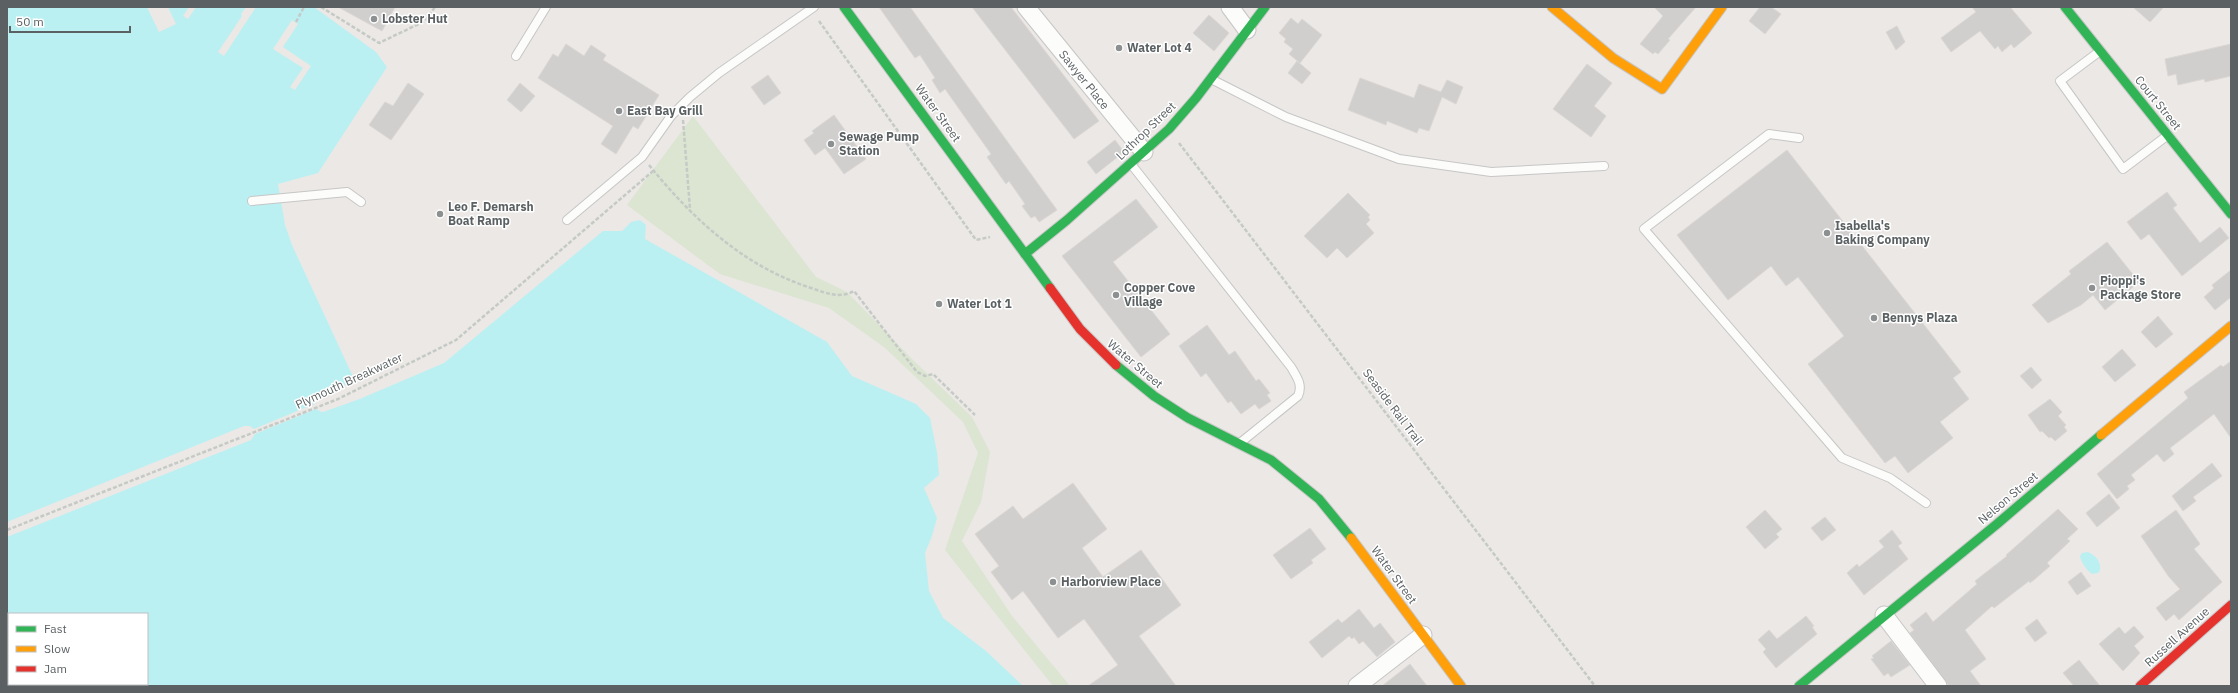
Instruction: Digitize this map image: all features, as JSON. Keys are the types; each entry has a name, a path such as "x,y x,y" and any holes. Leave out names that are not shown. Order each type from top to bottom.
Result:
{"main road":[{"name":"Water Street","path":"844,7 1080,330 1122,372 1188,418 1271,460 1319,499 1353,540 1461,686"},
{"name":"Lothrop Street","path":"1025,254 1068,220 1169,129 1210,79 1265,7"},
{"path":"1552,7 1613,58 1662,90 1722,7"},
{"name":"Court Street","path":"2065,7 2231,214"},
{"name":"Nelson Street","path":"1806,684 1884,615 1997,524 2231,326"},
{"name":"Russell Avenue","path":"2140,686 2231,605"}],"street":[{"name":"Sawyer Place","path":"1026,7 1137,158"},
{"path":"1230,7 1247,30"},
{"path":"1884,615 1938,686"},
{"path":"1357,686 1423,635"}],"lane":[{"path":"516,56 546,7"},
{"path":"567,220 642,157 682,105 719,73 814,7"},
{"path":"2101,51 2060,81 2122,169 2168,135"},
{"path":"1210,79 1286,117 1399,159 1491,172 1604,166"},
{"path":"1798,138 1769,134 1644,229 1842,458 1890,478 1926,503"},
{"path":"1137,158 1291,367 1298,379 1301,390 1298,396 1239,444"},
{"path":"252,201 347,192 361,202"}],"path":[{"path":"296,22 304,7"},
{"path":"321,7 379,43 425,21 435,7"},
{"path":"682,105 690,209"},
{"name":"Seaside Rail Trail","path":"1176,139 1595,686"},
{"path":"642,157 679,202 690,209 710,231 736,252 770,271 803,286 829,294 846,296 854,291 917,372 925,376 933,374 975,415"},
{"name":"Plymouth Breakwater","path":"7,530 338,399 456,340 653,171"}],"green space":[{"path":"693,116 816,277 847,292 912,359 972,417 990,452 981,502 962,541 1012,616 1070,686 1053,686 945,550 978,453 963,422 884,347 829,308 720,274 627,205"}],"water":[{"path":"7,7 314,7 376,52 387,67 318,173 278,184 285,225 292,245 355,381 319,396 314,405 322,412 362,398 444,363 603,231 622,231 631,222 640,220 646,225 645,239 827,342 852,376 916,404 930,418 937,452 939,475 924,488 937,518 925,553 929,591 943,618 986,651 1023,686 7,686"},
{"path":"2088,552 2099,561 2100,570 2098,573 2090,573 2082,561 2080,556 2082,553"}],"pier":[{"path":"147,7 168,7 176,24 159,32"},
{"path":"189,7 196,7 188,19 183,16"},
{"path":"246,7 256,7 224,56 218,52 242,16 241,14"},
{"path":"292,20 298,24 283,47 311,66 295,90 290,87 303,68 273,49"},
{"path":"355,381 356,383 320,398 316,404 322,410 361,396 362,398 322,412 316,409 255,434 251,440 7,537 7,522 244,426 250,426 254,429 314,404 315,399 319,396"}],"building":[{"name":"Lobster Hut","path":"338,7 395,7 382,31"},
{"path":"879,7 910,7 1057,210 1039,222 1035,216 1031,218 1022,206 1025,204 1009,181 1006,184 987,157 991,154 945,89 940,93 932,80 935,78 920,55 915,58"},
{"path":"972,7 1011,7 1099,121 1074,139"},
{"path":"1654,7 1696,7 1668,39 1670,40 1658,54 1655,52 1653,54 1640,44 1663,16"},
{"path":"1760,7 1771,7 1781,14 1765,34 1749,21"},
{"path":"1972,7 2010,7 2032,33 2014,48 2011,44 2002,52 1998,46 1995,49 1980,31 1951,52 1941,38 1976,12"},
{"path":"2133,7 2164,7 2150,22"},
{"path":"1209,15 1229,33 1214,51 1193,33"},
{"path":"1291,18 1298,24 1302,19 1322,35 1300,63 1289,54 1293,49 1284,42 1286,39 1279,33"},
{"path":"1897,26 1905,42 1896,50 1886,32"},
{"name":"East Bay Grill","path":"566,44 584,56 591,45 606,55 603,60 659,95 638,129 633,126 616,154 601,144 613,126 538,78 553,54 558,57"},
{"path":"2231,44 2231,76 2205,82 2204,79 2178,85 2176,74 2168,76 2165,59"},
{"path":"1297,61 1311,73 1302,84 1288,73"},
{"path":"1587,64 1612,83 1594,106 1606,116 1591,137 1553,109"},
{"path":"768,75 781,93 764,105 751,87"},
{"path":"1360,78 1414,98 1419,84 1441,92 1447,80 1463,87 1456,104 1442,97 1429,131 1419,128 1417,133 1387,121 1386,125 1348,110"},
{"path":"408,83 424,94 391,140 369,125 385,102 393,106"},
{"path":"520,83 535,96 521,112 507,100"},
{"name":"Sewage Pump Station","path":"834,115 866,159 844,174 825,148 815,155 804,140 814,133 812,131"},
{"path":"1115,140 1124,152 1096,174 1087,162"},
{"name":"Bennys Plaza","path":"1787,150 1961,372 1953,378 1969,399 1940,422 1953,438 1908,473 1895,456 1885,463 1808,364 1844,336 1798,277 1786,286 1771,266 1728,300 1677,235"},
{"path":"2167,192 2177,205 2173,208 2200,243 2220,227 2229,238 2182,276 2149,234 2141,240 2127,222"},
{"path":"1348,193 1370,215 1368,217 1370,220 1366,224 1374,233 1347,258 1337,248 1327,258 1304,236"},
{"name":"Copper Cove Village","path":"1136,199 1158,227 1113,262 1170,334 1141,357 1062,256"},
{"name":"Pioppi's Package Store","path":"2107,242 2139,282 2105,310 2093,295 2081,305 2048,323 2032,305 2071,274 2069,271"},
{"path":"2231,270 2231,297 2215,310 2204,297 2214,288 2212,285"},
{"path":"2158,316 2173,334 2156,348 2141,332"},
{"name":"Copper Cove Village","path":"1207,325 1229,355 1235,351 1256,381 1259,379 1270,393 1267,395 1271,401 1259,409 1255,404 1241,414 1231,401 1228,403 1206,373 1201,377 1179,346"},
{"path":"2122,349 2136,365 2115,382 2102,367"},
{"path":"2231,361 2231,438 2214,414 2170,448 2174,454 2164,462 2157,454 2131,475 2135,480 2127,486 2129,489 2117,499 2097,474 2188,398 2184,392 2221,365 2223,367"},
{"path":"2031,367 2042,380 2032,389 2020,376"},
{"path":"2050,399 2062,412 2058,416 2066,425 2064,427 2067,431 2055,441 2051,437 2049,438 2042,431 2040,432 2028,415"},
{"path":"2212,463 2222,476 2193,497 2196,501 2183,511 2172,496"},
{"name":"Harborview Place","path":"1073,483 1107,529 1082,548 1103,577 1141,550 1181,605 1139,636 1176,686 1088,686 1118,665 1084,619 1058,638 1023,591 1012,600 991,572 999,566 975,534 1013,506 1023,519"},
{"path":"2109,494 2120,508 2097,527 2086,513"},
{"path":"2058,509 2078,529 2067,539 2070,541 2047,563 2050,566 2030,583 2029,581 1994,608 1992,606 1965,630 1986,659 1970,671 1981,686 1949,686 1910,633 1914,630 1910,625 1926,612 1933,622 1977,584 1975,581 2007,556 2006,555"},
{"path":"1765,510 1782,529 1776,534 1779,537 1765,549 1746,527"},
{"path":"2176,510 2200,544 2194,549 2222,582 2179,620 2174,614 2166,621 2156,608 2180,589 2169,577 2141,536"},
{"path":"1825,517 1836,530 1822,541 1811,528"},
{"path":"1310,528 1326,549 1311,560 1313,563 1291,579 1273,555"},
{"path":"1892,530 1902,543 1898,546 1908,559 1864,595 1847,573 1857,564 1859,567 1884,547 1879,541"},
{"path":"2081,572 2091,586 2077,595 2068,582"},
{"path":"1359,609 1374,628 1380,623 1395,642 1377,657 1363,641 1359,644 1354,637 1352,639 1349,636 1322,658 1309,642 1338,619 1342,623"},
{"path":"1806,616 1814,626 1812,627 1817,634 1776,668 1763,652 1766,649 1758,640 1769,630 1777,639"},
{"path":"2037,619 2047,633 2035,642 2025,628"},
{"path":"2134,626 2144,637 2134,646 2140,653 2123,671 2099,644 2119,627 2125,634"},
{"path":"1891,641 1910,665 1891,677 1888,673 1884,676 1871,659 1874,658 1872,656"},
{"path":"2079,660 2100,686 2074,686 2063,673"},
{"path":"1410,664 1427,686 1382,686"}],"traffic: fast":[{"path":"844,7 1050,288"},
{"path":"1025,254 1067,220 1169,129 1196,98 1265,7"},
{"path":"2065,7 2231,214"},
{"path":"1116,365 1154,396 1188,418 1271,460 1319,499 1351,538"},
{"path":"1799,686 1997,524 2101,435"}],"traffic: slow":[{"path":"1552,7 1613,58 1662,89 1722,7"},
{"path":"2101,435 2231,326"},
{"path":"1351,538 1461,686"}],"traffic: jam":[{"path":"1050,288 1080,329 1116,365"},
{"path":"2140,686 2231,605"}],"place":[{"name":"Lobster Hut","path":"374,19"},
{"name":"Water Lot 4","path":"1119,48"},
{"name":"East Bay Grill","path":"619,111"},
{"name":"Sewage Pump Station","path":"831,144"},
{"name":"Leo F. Demarsh Boat Ramp","path":"440,214"},
{"name":"Isabella's Baking Company","path":"1827,233"},
{"name":"Pioppi's Package Store","path":"2092,288"},
{"name":"Copper Cove Village","path":"1116,295"},
{"name":"Water Lot 1","path":"939,304"},
{"name":"Bennys Plaza","path":"1874,318"},
{"name":"Harborview Place","path":"1053,582"}]}
